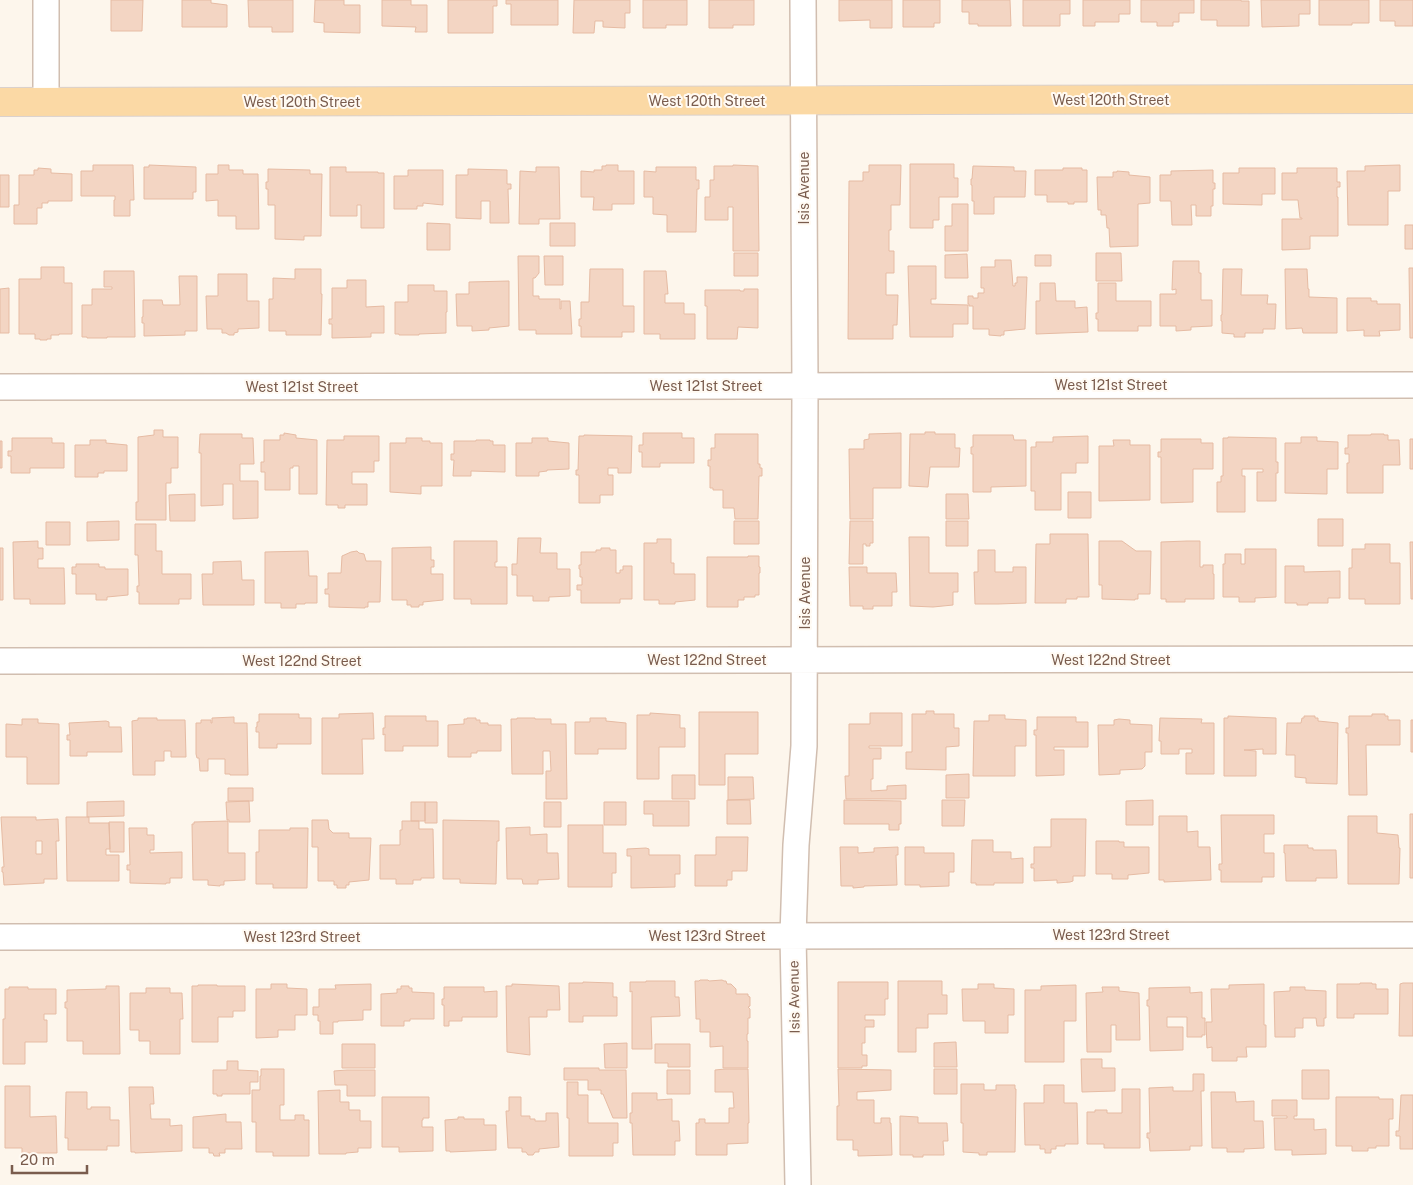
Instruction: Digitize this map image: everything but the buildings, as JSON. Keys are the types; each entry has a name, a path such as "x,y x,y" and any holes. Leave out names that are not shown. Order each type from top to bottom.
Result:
{"main road":[{"name":"West 120th Street","path":"0,102 1413,99"}],"street":[{"path":"46,0 46,102"},
{"name":"Isis Avenue","path":"798,1185 793,936 796,845 804,746 805,660 803,0"},
{"name":"West 121st Street","path":"0,387 1413,385"},
{"name":"West 122nd Street","path":"0,661 1413,659"},
{"name":"West 123rd Street","path":"0,937 1413,935"}]}
